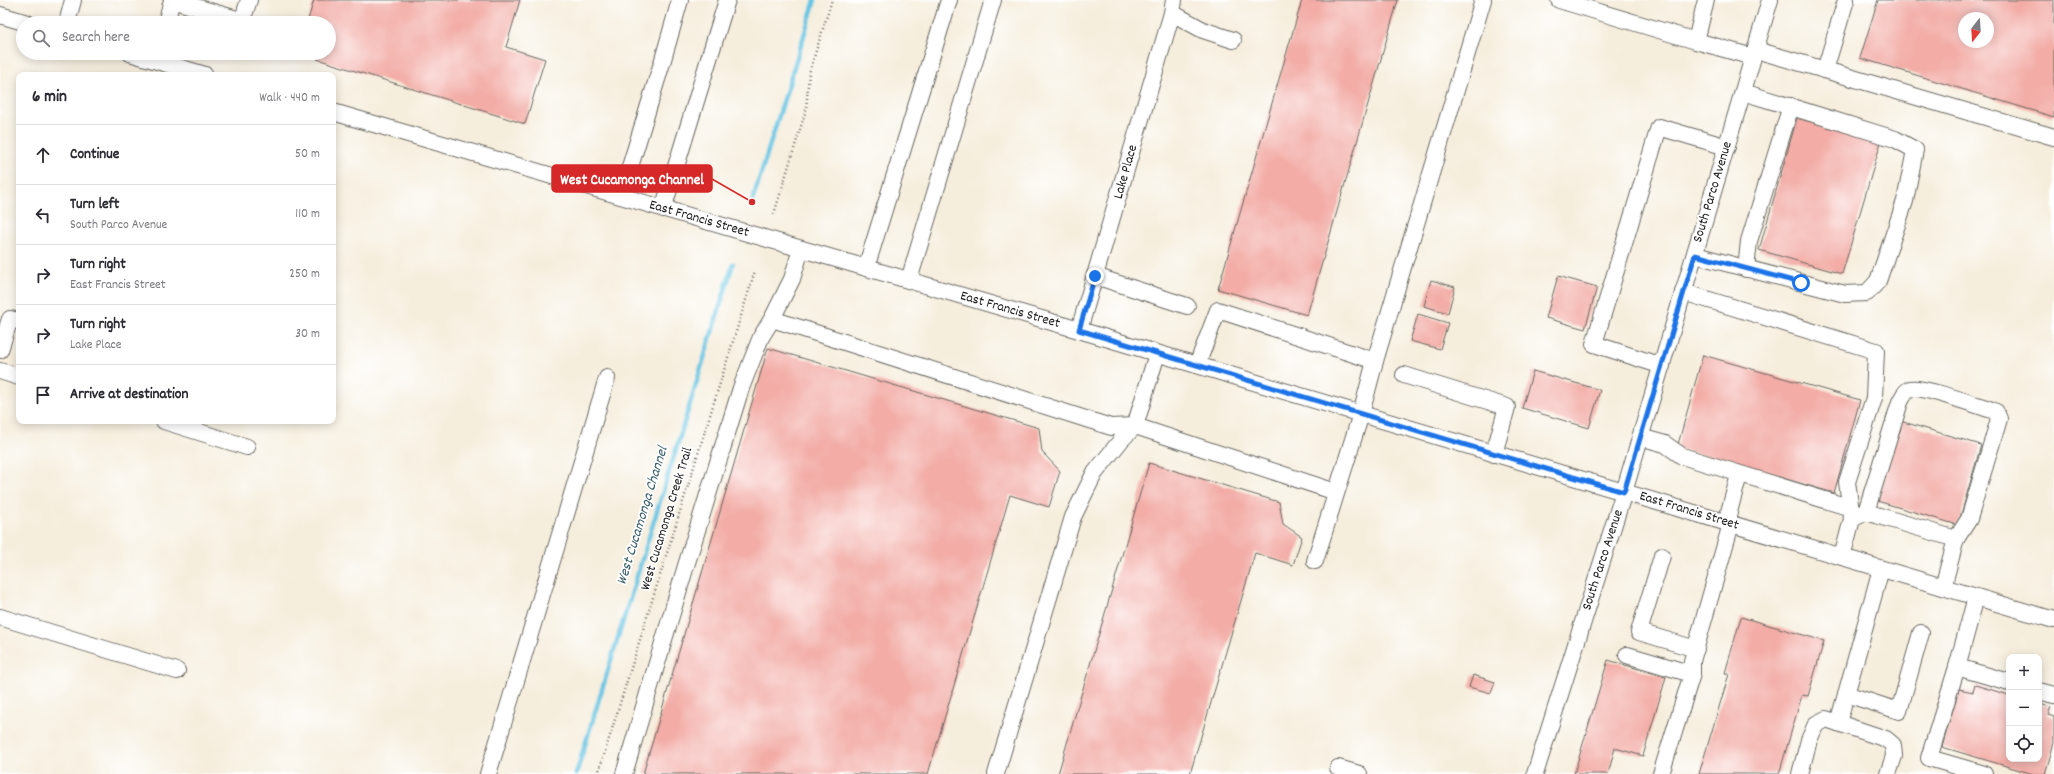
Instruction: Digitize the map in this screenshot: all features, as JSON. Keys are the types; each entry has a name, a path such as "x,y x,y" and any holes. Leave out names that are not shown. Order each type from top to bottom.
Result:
{"street":[{"path":"69,16 74,0"},
{"path":"168,16 172,0 226,16"},
{"path":"244,16 249,0"},
{"path":"621,196 680,0"},
{"path":"664,209 727,0"},
{"path":"866,268 950,0"},
{"path":"909,280 994,0"},
{"path":"1184,0 1173,6 1203,30 1233,40"},
{"path":"1315,561 1361,414 1375,361 1483,0"},
{"path":"1559,0 1696,41 1825,70 2054,137"},
{"path":"1696,41 1706,0"},
{"name":"South Parco Avenue","path":"1535,774 1624,492 1770,0"},
{"path":"1825,70 1846,0"},
{"name":"Lake Place","path":"1079,330 1173,6"},
{"path":"0,15 16,20"},
{"path":"166,60 197,72"},
{"path":"1695,255 1845,294 1866,293 1878,281 1905,201 1915,150 1895,139 1743,92"},
{"path":"1746,269 1749,241 1791,106"},
{"name":"East Francis Street","path":"336,113 1079,330 2054,620"},
{"path":"1662,366 1594,344 1659,128 1727,147"},
{"path":"624,774 741,388 761,337 772,320 792,279 801,249"},
{"path":"1095,276 1187,306"},
{"path":"1684,292 1876,351 1874,398 1847,482 1856,513"},
{"path":"1197,365 1218,310 1375,361"},
{"path":"0,350 10,319 16,321"},
{"path":"772,320 1111,427 1135,426 1336,492"},
{"path":"996,774 1073,517 1094,474 1122,439 1135,426 1157,354"},
{"path":"0,371 16,376"},
{"path":"1404,375 1508,407 1494,454"},
{"path":"488,774 607,378"},
{"path":"1842,557 1856,513 1900,402 1905,392 1918,388 1992,410 1996,412 1999,419 1969,519 1956,538 1943,587"},
{"path":"174,424 247,447"},
{"path":"1640,437 1665,444 1682,456 1856,513 1956,538"},
{"path":"1661,774 1692,674 1692,661 1729,523 1739,475"},
{"path":"1662,556 1639,632 1696,649"},
{"path":"1838,723 1881,569"},
{"path":"1976,597 1957,667 1929,758 1984,774"},
{"path":"0,617 177,671"},
{"path":"1846,694 1898,711 1921,633"},
{"path":"1627,655 1692,674"},
{"path":"1957,667 2006,681"},
{"path":"2042,692 2054,695"},
{"path":"1800,774 1809,740 1816,724 1826,719 1886,739 1893,745 1894,756 1888,774"},
{"path":"1338,768 1359,774"}],"path":[{"path":"774,214 806,110 809,72 832,0"},
{"name":"West Cucamonga Creek Trail","path":"598,774 755,271"}],"building":[{"path":"314,0 520,0 506,47 545,59 525,124 320,60 336,60 336,16 309,16"},
{"path":"1302,0 1398,0 1307,315 1218,289"},
{"path":"1878,0 2054,0 2054,117 1860,58"},
{"path":"1797,118 1881,142 1842,274 1759,250"},
{"path":"1558,276 1597,287 1585,329 1546,318"},
{"path":"1431,280 1455,287 1448,313 1424,306"},
{"path":"1418,314 1448,323 1440,349 1410,341"},
{"path":"768,348 1039,428 1042,452 1060,471 1049,507 1010,495 928,774 643,774"},
{"path":"1703,355 1860,400 1834,493 1677,448"},
{"path":"1533,371 1600,390 1589,428 1522,408"},
{"path":"1900,421 1981,445 1958,525 1877,501"},
{"path":"1149,463 1279,502 1283,524 1302,537 1293,565 1255,553 1190,774 1058,774"},
{"path":"1741,617 1824,641 1808,696 1802,695 1779,774 1699,774 1729,674 1725,673"},
{"path":"1608,660 1666,677 1643,756 1615,748 1608,774 1574,774"},
{"path":"1473,675 1495,682 1491,693 1469,687"},
{"path":"1975,685 2006,694 2006,762 2042,762 2042,705 2051,707 2048,715 2054,717 2054,743 2045,774 2033,774 1942,747 1959,689 1973,692"}],"waterway":[{"name":"West Cucamonga Channel","path":"752,202 815,0"},
{"name":"West Cucamonga Channel","path":"576,774 733,264"}],"place":[{"name":"West Cucamonga Channel","path":"752,202"}],"route":[{"path":"1095,276 1079,330 1624,492 1695,255 1801,283"}]}
